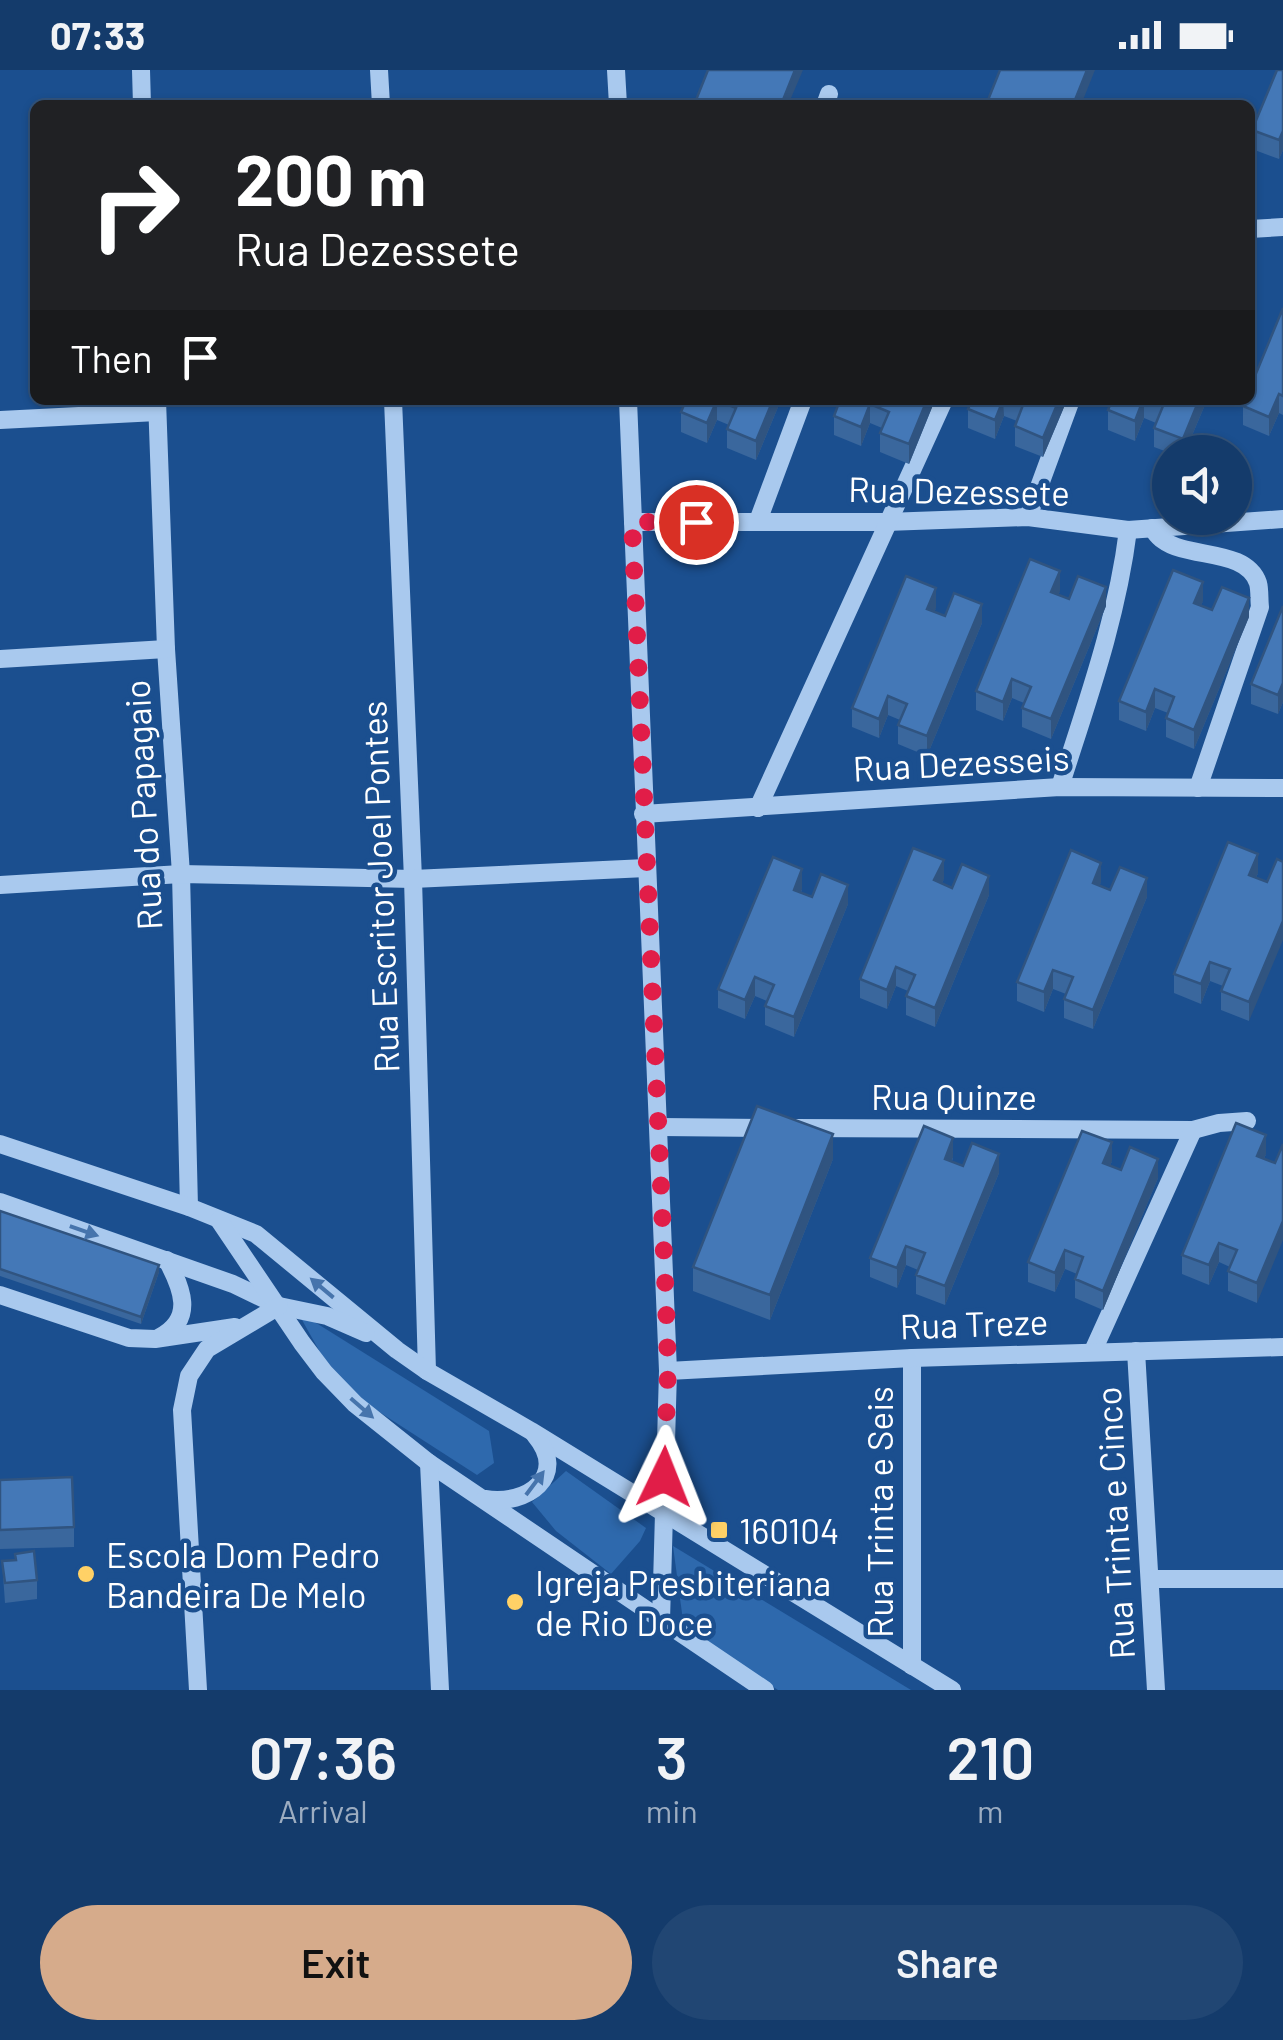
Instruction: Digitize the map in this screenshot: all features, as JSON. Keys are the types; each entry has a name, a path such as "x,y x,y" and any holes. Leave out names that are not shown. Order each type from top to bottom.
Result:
{"street":[{"path":"141,70 142,100"},
{"path":"380,70 381,100"},
{"path":"616,70 618,100"},
{"path":"1255,229 1283,228"},
{"name":"Rua Escritor Joel Pontes","path":"393,405 428,1371"},
{"path":"628,405 668,1370 660,1620"},
{"path":"758,521 801,405"},
{"path":"758,808 942,405"},
{"path":"1028,516 1069,405"},
{"path":"0,420 157,406"},
{"name":"Rua do Papagaio","path":"157,406 166,650 181,874 189,1207"},
{"name":"Rua Dezessete","path":"632,522 886,522 1028,516 1128,530 1152,528"},
{"name":"Rua Dezessete","path":"1252,521 1283,519"},
{"path":"1060,787 1122,585 1128,530"},
{"path":"1158,535 1177,547 1235,562 1258,581 1260,607 1198,788"},
{"path":"0,658 166,650"},
{"name":"Rua Dezesseis","path":"643,814 1060,787 1283,788"},
{"path":"0,885 181,874 413,880 646,868"},
{"name":"Rua Quinze","path":"660,1127 1193,1130 1247,1121"},
{"path":"1093,1351 1193,1130"},
{"path":"0,1144 189,1207 256,1234 428,1371 952,1690"},
{"path":"0,1202 233,1284 279,1306 328,1316 397,1350"},
{"path":"219,1220 324,1372 355,1404 429,1463 764,1690"},
{"path":"155,1340 178,1324 184,1306 167,1260"},
{"path":"0,1295 106,1333 155,1340 240,1326"},
{"path":"198,1690 182,1410 194,1366 206,1349 279,1306"},
{"name":"Rua Treze","path":"668,1370 1093,1351 1283,1348"},
{"name":"Rua Trinta e Cinco","path":"1136,1351 1156,1690"},
{"name":"Rua Trinta e Seis","path":"912,1358 912,1666"},
{"path":"482,1499 523,1498 541,1481 546,1460 540,1440 532,1431"},
{"path":"429,1463 440,1690"},
{"path":"1152,1579 1283,1579"}],"shaded area":[{"path":"297,1311 489,1431 494,1463 477,1475 339,1386"},
{"path":"566,1471 646,1528 640,1541 611,1574 556,1531 532,1502"},
{"path":"673,1546 911,1690 778,1690 684,1628"}],"building":[{"path":"708,70 795,70 783,100 696,100"},
{"path":"1000,70 1087,70 1075,100 988,100"},
{"path":"1277,70 1283,70 1283,131 1279,140 1255,131"},
{"path":"1283,308 1283,396 1279,394 1269,417 1243,406 1255,405 1255,376"},
{"path":"684,405 715,405 707,423 681,412"},
{"path":"729,405 771,405 756,441 727,429 736,408"},
{"path":"838,405 870,405 861,427 834,416"},
{"path":"872,405 925,405 909,444 880,433 889,412"},
{"path":"970,405 1001,405 995,420 968,409"},
{"path":"1023,405 1057,405 1043,438 1015,426"},
{"path":"1110,405 1141,405 1135,421 1108,410"},
{"path":"1160,405 1197,405 1185,435 1154,428"},
{"path":"1030,559 1060,571 1051,592 1069,599 1078,576 1106,587 1051,719 1022,708 1031,687 1012,679 1003,702 976,691"},
{"path":"1173,570 1203,582 1194,603 1212,610 1222,587 1249,598 1194,730 1166,718 1174,697 1155,689 1146,712 1119,701"},
{"path":"906,576 936,588 927,609 945,616 954,593 982,604 927,736 898,725 907,704 888,696 879,719 852,708"},
{"path":"1283,606 1283,683 1278,695 1251,684"},
{"path":"1228,842 1258,854 1249,875 1267,882 1277,859 1283,862 1283,921 1249,1002 1221,991 1230,969 1210,962 1201,984 1174,974"},
{"path":"913,848 944,860 934,880 952,888 962,864 989,876 935,1008 906,996 915,975 896,967 887,990 860,979"},
{"path":"1071,850 1101,863 1093,883 1110,890 1120,867 1147,878 1093,1010 1064,999 1073,977 1053,970 1044,992 1017,982"},
{"path":"773,857 802,869 794,890 812,897 821,874 848,885 794,1017 765,1006 774,985 755,977 745,1000 718,989"},
{"path":"757,1106 833,1134 770,1295 693,1267"},
{"path":"1236,1123 1266,1135 1257,1156 1275,1163 1283,1144 1283,1221 1257,1283 1228,1271 1237,1250 1219,1243 1209,1265 1182,1255"},
{"path":"924,1126 953,1138 945,1159 963,1166 972,1143 999,1154 945,1286 916,1275 925,1253 906,1246 897,1268 870,1258"},
{"path":"1082,1131 1112,1142 1103,1163 1121,1170 1130,1147 1158,1159 1103,1291 1075,1279 1083,1257 1065,1250 1055,1273 1028,1262"},
{"path":"0,1211 159,1265 141,1317 0,1269"},
{"path":"72,1477 74,1527 0,1530 0,1480"},
{"path":"34,1551 37,1580 5,1583 2,1561 16,1560 15,1554"}],"place":[{"name":"160104","path":"719,1530"},
{"name":"Escola Dom Pedro Bandeira De Melo","path":"86,1574"},
{"name":"Igreja Presbiteriana de Rio Doce","path":"515,1602"}],"route":[{"path":"664,1477 666,1301 632,522 696,522"}]}
